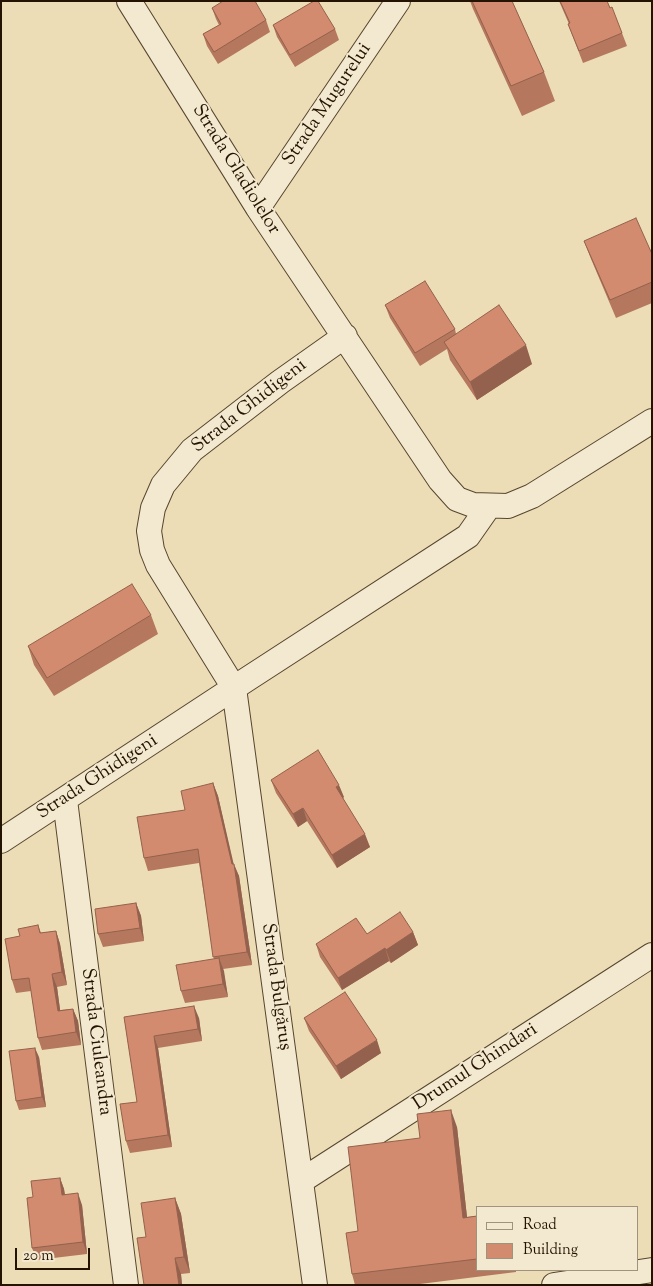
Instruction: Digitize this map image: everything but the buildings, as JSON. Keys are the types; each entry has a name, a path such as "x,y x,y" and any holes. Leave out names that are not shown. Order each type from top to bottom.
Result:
{"street":[{"name":"Strada Gladiolelor","path":"129,1 258,208 345,336"},
{"name":"Strada Mugurelui","path":"258,208 398,1"},
{"path":"345,336 440,480 457,499 473,505 508,506 532,496 652,421"},
{"name":"Strada Ghidigeni","path":"1,842 234,688 158,565 152,550 149,531 153,508 163,485 192,450 280,382 345,336"},
{"path":"234,688 468,536 489,506"},
{"name":"Strada Bulgăruș","path":"234,688 315,1285"},
{"name":"Strada Ciuleandra","path":"65,800 126,1285"},
{"name":"Drumul Ghindari","path":"301,1181 652,955"},
{"path":"554,1285 652,1270"}]}
